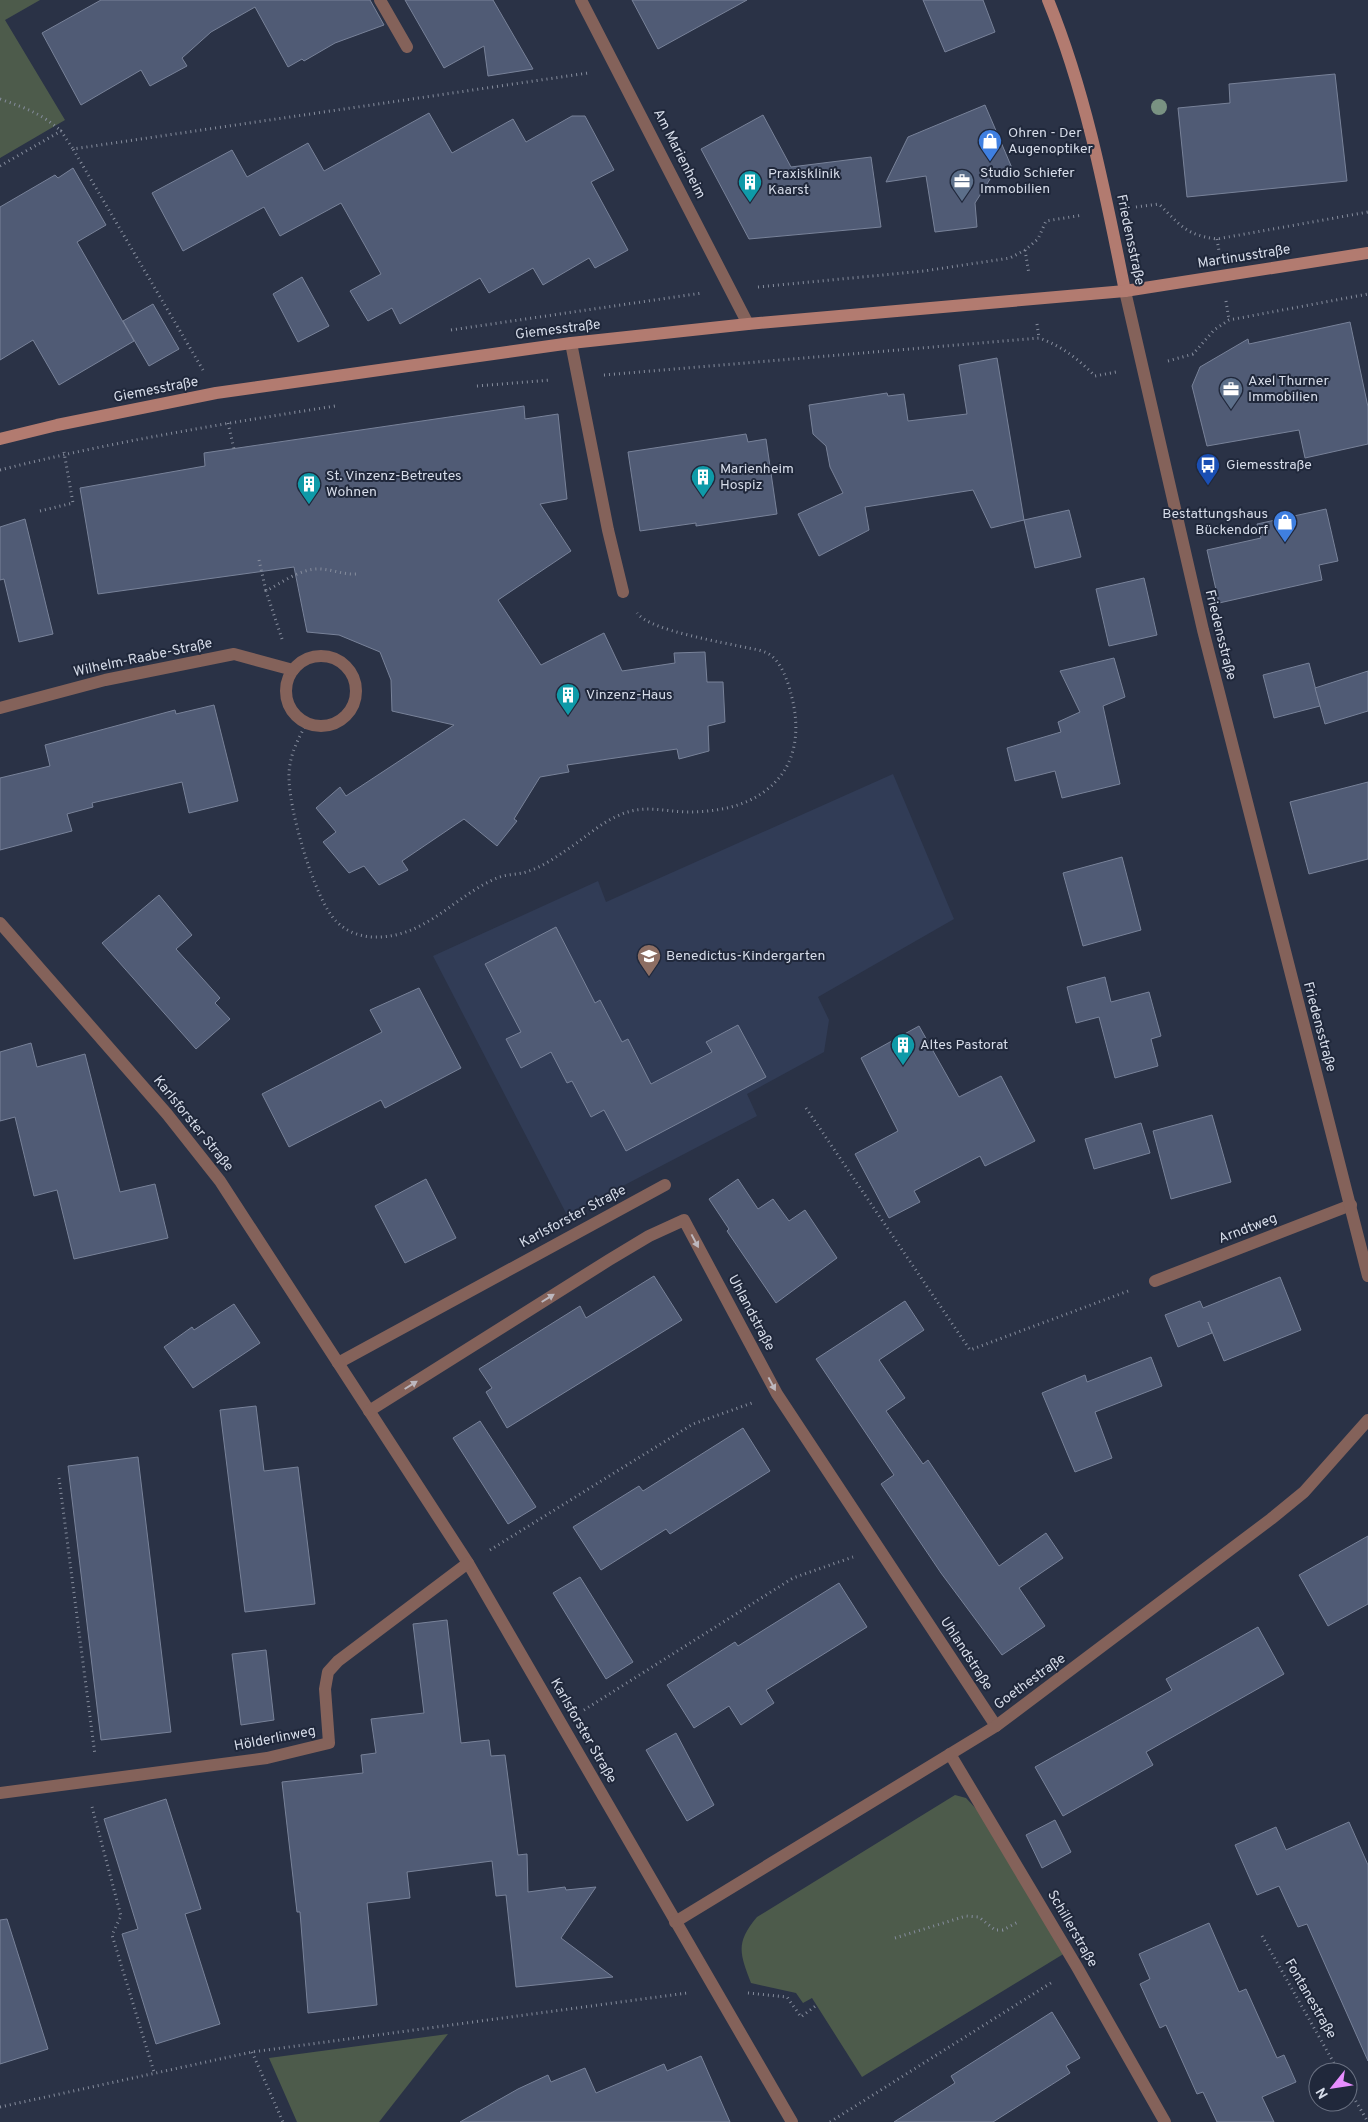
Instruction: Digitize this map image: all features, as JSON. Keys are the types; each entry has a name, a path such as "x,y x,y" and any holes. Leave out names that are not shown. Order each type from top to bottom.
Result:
{"main road":[{"name":"Friedensstraße","path":"1048,0 1080,87 1109,210 1125,291"},
{"name":"Martinusstraße","path":"1125,291 1368,253"},
{"name":"Giemesstraße","path":"0,440 57,425 216,393 571,343 748,324 1125,291"}],"street":[{"path":"380,0 406,47"},
{"name":"Am Marienheim","path":"580,0 618,69 748,324"},
{"name":"Friedensstraße","path":"1125,291 1201,621 1368,1276"},
{"path":"571,343 608,530 623,592"},
{"name":"Wilhelm-Raabe-Straße","path":"0,708 105,680 234,654 292,670"},
{"path":"324,655 337,658 347,665 357,687 356,699 350,711 342,720 331,725 319,726 307,723 298,717 287,700 286,690 292,670 312,656 324,655"},
{"name":"Karlsforster Straße","path":"0,923 167,1114 220,1181 468,1563 713,1989 792,2122"},
{"name":"Karlsforster Straße","path":"338,1363 664,1185"},
{"name":"Arndtweg","path":"1155,1281 1351,1206"},
{"name":"Uhlandstraße","path":"369,1411 609,1260 649,1236 684,1220 777,1394 996,1726"},
{"name":"Goethestraße","path":"675,1922 996,1726 1271,1519 1304,1492 1368,1420"},
{"name":"Hölderlinweg","path":"0,1793 267,1758 329,1743 325,1689 328,1672 338,1661 468,1563"},
{"name":"Schillerstraße","path":"950,1754 1077,1967 1165,2122"}],"path":[{"path":"73,149 618,69"},
{"path":"0,99 46,117 61,131 216,393"},
{"path":"0,166 61,131"},
{"path":"446,331 731,289 924,270 1010,258 1025,250 1038,239 1046,221 1109,210 1159,204 1180,225 1195,236 1217,239 1368,212"},
{"path":"1095,376 1188,357 1214,330 1229,320 1368,294"},
{"path":"192,369 211,365"},
{"path":"40,511 73,503 57,425"},
{"path":"259,560 266,591 292,670"},
{"path":"266,591 306,570 316,569 344,574 357,574"},
{"path":"307,723 293,749 290,766 288,783 294,816 317,892 326,909 336,922 349,932 363,936 395,936 430,922 496,878 535,869 623,813 644,808 688,812 734,806 749,802 777,781 788,767 794,753 796,738 794,709 792,695 783,671 768,653 659,628 639,617 623,592"},
{"path":"806,1108 970,1350 1155,1281"},
{"path":"468,1563 693,1424 777,1394"},
{"path":"59,1478 92,1781 121,1916 112,1935 154,2072"},
{"path":"562,1724 793,1578 879,1549"},
{"path":"895,1938 966,1916 979,1917 995,1930 1003,1930 1042,1908"},
{"name":"Fontanestraße","path":"1262,1936 1333,2062"},
{"path":"830,2122 1077,1967"},
{"path":"0,2107 252,2052 713,1989 787,1997 800,2017 817,2006"},
{"path":"252,2052 283,2122"},
{"path":"1358,2105 1368,2122"}],"shaded area":[{"name":"Benedictus-Kindergarten","path":"893,774 954,919 818,997 829,1020 824,1052 747,1094 757,1116 567,1215 433,956 598,881 606,902"}],"green space":[{"path":"0,0 40,0 5,20 65,120 0,158"},
{"path":"955,1795 966,1798 979,1812 1065,1953 862,2077 812,1998 803,2003 796,1993 751,1983 742,1956 745,1934 757,1917"},
{"path":"448,2034 379,2122 297,2122 269,2058"}],"building":[{"path":"101,0 370,0 384,25 335,43 304,61 302,59 288,67 255,7 211,32 182,58 187,66 150,86 141,70 81,105 42,33"},
{"path":"405,0 493,0 533,69 488,76 484,46 444,68"},
{"path":"632,0 747,0 658,49"},
{"path":"923,0 983,0 995,32 945,52"},
{"path":"1335,74 1347,181 1187,197 1178,108 1230,103 1229,84"},
{"path":"985,105 1012,168 992,176 975,203 977,227 935,232 926,176 886,182 908,137"},
{"path":"429,113 452,153 513,119 526,142 572,116 585,116 614,170 591,182 628,250 595,268 589,258 543,285 533,268 489,293 480,278 400,324 392,308 368,321 350,291 381,274 341,203 280,236 264,207 183,251 152,193 232,150 247,177 308,143 324,171"},
{"path":"763,115 791,167 871,157 881,227 749,239 701,149"},
{"path":"73,168 106,225 77,242 134,341 59,385 33,340 0,360 0,207 55,175 58,178"},
{"path":"302,277 329,326 298,342 273,294"},
{"path":"153,304 179,349 149,366 123,321"},
{"path":"1350,322 1368,407 1368,444 1305,458 1299,430 1207,446 1192,386 1200,367 1248,339 1249,344"},
{"path":"997,358 1024,520 991,528 973,490 865,507 869,530 819,556 798,514 843,493 830,467 826,446 813,434 809,405 887,393 888,396 904,394 908,421 967,414 959,365"},
{"path":"524,406 525,419 558,414 567,499 540,504 571,551 498,600 541,665 604,633 622,671 675,663 674,653 705,652 707,682 723,682 725,722 708,726 709,751 679,759 677,749 567,765 569,772 540,777 514,819 517,821 497,846 464,819 402,861 408,870 379,885 364,866 349,873 323,842 336,832 316,808 340,787 346,796 454,725 392,711 391,680 380,652 339,635 307,632 294,567 98,594 80,488 205,466 204,453"},
{"name":"Marienheim Hospiz","path":"746,434 748,442 766,439 777,514 696,526 696,523 640,531 628,452"},
{"path":"1326,509 1338,561 1319,565 1322,580 1219,603 1207,550 1261,538 1257,524"},
{"path":"1069,510 1081,557 1035,568 1024,520"},
{"path":"25,519 53,634 19,642 4,579 0,580 0,527"},
{"path":"1144,578 1157,635 1109,646 1096,589"},
{"path":"1114,658 1125,697 1103,706 1120,784 1062,798 1055,771 1015,781 1007,748 1061,732 1058,722 1080,712 1060,671"},
{"path":"1309,663 1320,706 1274,718 1263,675"},
{"path":"1368,671 1368,711 1325,724 1315,688"},
{"path":"214,705 238,801 189,813 182,782 92,803 93,807 67,814 72,831 0,850 0,778 50,766 45,745 175,710 176,714"},
{"path":"1368,782 1368,859 1309,874 1290,802"},
{"path":"1122,857 1141,930 1083,946 1063,873"},
{"path":"159,895 192,935 176,949 220,998 215,1003 230,1019 196,1049 102,943"},
{"path":"556,927 595,1003 600,1000 622,1042 628,1039 651,1084 712,1052 706,1042 738,1025 766,1077 626,1151 604,1110 591,1117 572,1081 567,1083 551,1052 521,1068 506,1039 521,1032 485,964"},
{"path":"1105,977 1111,1002 1149,992 1161,1036 1151,1039 1158,1066 1115,1078 1099,1017 1076,1023 1067,987"},
{"path":"419,988 461,1068 385,1108 381,1100 289,1147 262,1094 382,1032 370,1010"},
{"path":"919,1026 959,1097 1001,1076 1035,1141 985,1166 980,1156 914,1191 920,1202 889,1218 855,1154 898,1131 861,1058"},
{"path":"31,1043 37,1067 85,1054 120,1192 155,1184 168,1238 74,1259 57,1190 34,1196 15,1117 0,1121 0,1052"},
{"path":"1212,1115 1231,1182 1171,1199 1153,1131"},
{"path":"1141,1123 1150,1153 1094,1169 1085,1139"},
{"path":"426,1179 456,1238 405,1263 375,1206"},
{"path":"738,1179 758,1209 773,1199 789,1221 805,1210 837,1258 776,1303 727,1231 729,1229 709,1199"},
{"path":"654,1276 682,1320 507,1428 486,1392 492,1388 479,1369 580,1306 586,1318"},
{"path":"1280,1277 1301,1330 1224,1361 1208,1322 1212,1333 1178,1347 1165,1315 1200,1301 1203,1308"},
{"path":"905,1301 924,1330 879,1360 905,1398 886,1411 923,1464 928,1460 999,1566 1046,1533 1063,1558 1019,1588 1045,1626 1002,1655 941,1573 881,1484 894,1475 816,1359"},
{"path":"234,1304 260,1343 193,1388 164,1347 192,1327 194,1330"},
{"path":"1151,1357 1162,1386 1095,1412 1112,1458 1075,1472 1042,1393 1085,1375 1087,1382"},
{"path":"256,1406 264,1471 298,1467 315,1604 245,1612 220,1410"},
{"path":"480,1421 536,1507 508,1524 453,1438"},
{"path":"743,1428 770,1471 670,1534 666,1529 601,1570 573,1527 639,1486 643,1491"},
{"path":"138,1457 171,1732 101,1740 68,1466"},
{"path":"1368,1536 1368,1604 1328,1626 1299,1575"},
{"path":"580,1577 633,1662 606,1679 553,1593"},
{"path":"839,1583 867,1627 766,1690 774,1703 741,1725 729,1706 694,1728 667,1685 735,1642 738,1646"},
{"path":"447,1620 461,1743 489,1740 491,1756 505,1755 518,1855 527,1854 528,1892 565,1887 566,1890 596,1887 561,1938 613,1977 516,1987 506,1895 496,1896 492,1861 407,1872 410,1898 367,1903 377,2005 308,2013 300,1912 297,1912 282,1782 363,1773 361,1755 376,1753 371,1719 424,1713 413,1624"},
{"path":"1258,1627 1284,1674 1146,1752 1153,1765 1063,1816 1035,1767 1172,1690 1166,1679"},
{"path":"266,1650 274,1720 241,1725 232,1654"},
{"path":"676,1733 714,1805 687,1821 646,1750"},
{"path":"166,1799 201,1909 185,1914 220,2024 156,2044 122,1934 138,1929 104,1819"},
{"path":"1055,1820 1071,1852 1042,1868 1026,1835"},
{"path":"1349,1822 1368,1865 1368,2061 1307,1924 1298,1927 1279,1886 1257,1895 1235,1845 1276,1827 1286,1850"},
{"path":"7,1919 48,2049 0,2064 0,1920"},
{"path":"1209,1923 1239,1992 1246,1989 1277,2058 1284,2055 1296,2082 1262,2097 1274,2122 1217,2122 1203,2092 1197,2094 1166,2025 1160,2028 1140,1984 1150,1979 1139,1954"},
{"path":"1052,2012 1080,2058 1066,2066 1070,2073 993,2122 894,2122 955,2083 951,2076"},
{"path":"701,2056 730,2122 460,2122 518,2089 548,2075 551,2082 585,2068 596,2093 664,2064 667,2071"}],"place":[{"name":"Ohren - Der Augenoptiker","path":"990,162"},
{"name":"Studio Schiefer Immobilien","path":"962,202"},
{"name":"Praxisklinik Kaarst","path":"750,203"},
{"name":"Axel Thurner Immobilien","path":"1231,410"},
{"name":"Giemesstraße","path":"1208,486"},
{"name":"Marienheim Hospiz","path":"703,498"},
{"name":"St. Vinzenz-Betreutes Wohnen","path":"309,505"},
{"name":"Bestattungshaus Bückendorf","path":"1285,543"},
{"name":"Vinzenz-Haus","path":"568,716"},
{"name":"Benedictus-Kindergarten","path":"649,977"},
{"name":"Altes Pastorat","path":"903,1066"}]}
